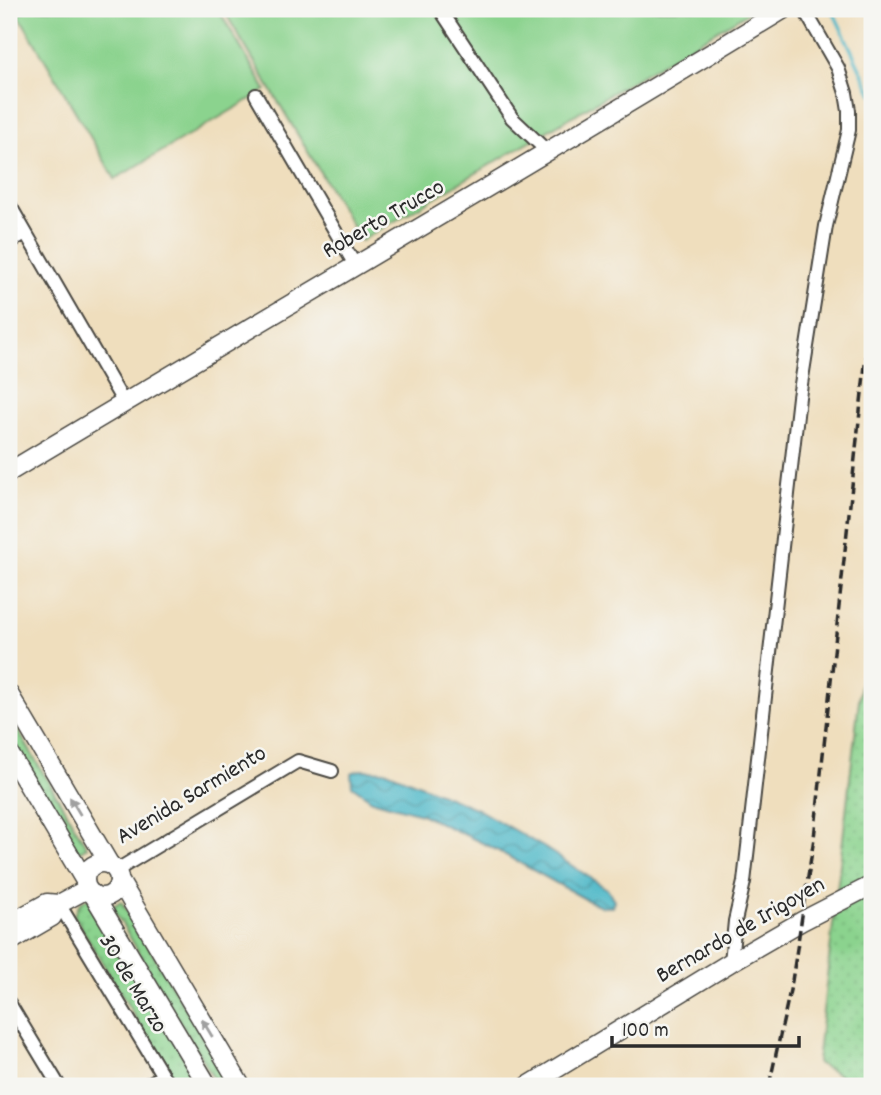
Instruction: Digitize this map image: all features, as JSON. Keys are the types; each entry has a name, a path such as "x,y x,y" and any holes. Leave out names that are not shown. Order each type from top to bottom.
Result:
{"main road":[{"name":"Roberto Trucco","path":"9,472 355,265 549,153 784,9"},
{"path":"10,697 242,1086"},
{"path":"9,753 208,1086"},
{"path":"100,863 115,872 118,887 113,894 103,897 88,888 86,874 91,866 100,863"},
{"name":"Bernardo de Irigoyen","path":"528,1086 731,962 872,885"},
{"path":"9,942 52,917 59,904 88,888"},
{"path":"9,924 47,903 59,904"}],"street":[{"path":"440,9 512,118 549,153"},
{"path":"731,962 735,920 744,882 799,397 826,226 849,130 846,93 838,68 804,9"},
{"path":"256,95 355,265"},
{"path":"9,204 124,403"},
{"path":"9,243 25,233"},
{"name":"Avenida Sarmiento","path":"115,872 298,761 332,771"},
{"name":"30 de Marzo","path":"59,904 166,1081"},
{"path":"9,1003 59,1086"},
{"path":"145,1086 166,1081"}],"green space":[{"path":"28,9 218,9 266,90 115,179 18,14"},
{"path":"223,9 754,9 361,241"},
{"path":"872,588 872,1086 860,1086 817,1063"},
{"path":"10,717 87,847 77,853 9,738"},
{"path":"88,898 201,1086 176,1086 74,915 79,904"},
{"path":"121,901 232,1086 218,1086 112,907"}],"water":[{"path":"360,770 387,771 477,809 545,848 607,889 614,900 612,907 604,907 587,900 491,847 421,814 372,800 352,786 351,773"}],"waterway":[{"path":"832,9 872,94"}],"railway":[{"path":"769,1086 792,981 814,838 865,365 872,324"}]}
